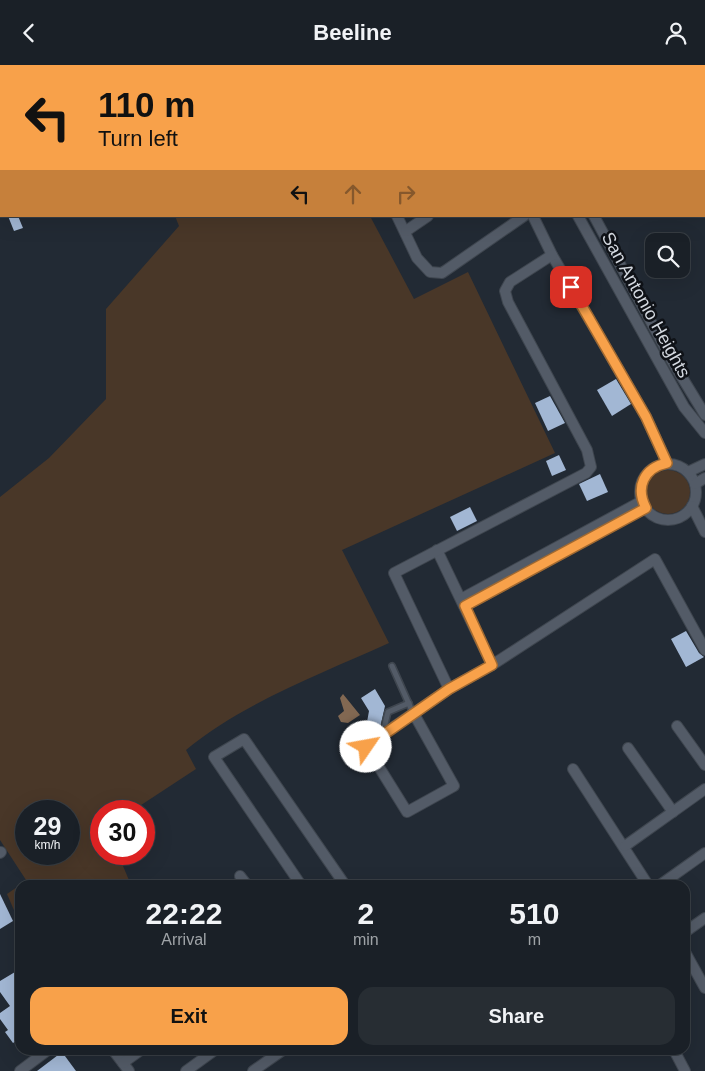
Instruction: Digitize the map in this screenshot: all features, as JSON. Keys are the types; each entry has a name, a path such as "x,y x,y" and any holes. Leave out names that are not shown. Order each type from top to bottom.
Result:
{"street":[{"path":"398,217 406,231 417,258 430,272 442,273 523,217"},
{"path":"406,231 427,217"},
{"path":"533,217 552,255 646,417 667,463"},
{"name":"San Antonio Heights","path":"579,217 684,407 705,433"},
{"name":"San Antonio Heights","path":"595,217 672,361 705,415"},
{"path":"449,689 394,573 586,473 591,467 587,450 508,302 505,291 510,282 552,255"},
{"path":"667,463 682,467 688,472 695,484 696,491 692,506 678,518 660,519 644,504 640,492 645,475 651,469 667,463"},
{"path":"688,472 705,464"},
{"path":"695,484 705,479"},
{"path":"463,602 644,504"},
{"path":"692,506 705,532"},
{"path":"437,550 492,665"},
{"path":"414,714 454,786 406,812 366,747 449,689 492,665 655,559 705,650"},
{"path":"677,725 705,765"},
{"path":"296,880 214,757 244,739 342,880"},
{"path":"628,748 672,812"},
{"path":"573,769 645,880"},
{"path":"624,845 705,789"},
{"path":"667,880 705,853"},
{"path":"240,876 243,880"},
{"path":"690,928 705,918"},
{"path":"690,962 704,986"},
{"path":"20,1071 41,1055"},
{"path":"117,1055 126,1067 137,1055"},
{"path":"186,1071 208,1055"},
{"path":"252,1071 276,1055"},
{"path":"677,1055 686,1071"}],"lane":[{"path":"392,666 414,714"},
{"path":"386,733 384,728 388,712 409,703"}],"shaded area":[{"path":"175,217 371,217 414,299 468,272 555,453 342,550 389,643 283,691 231,718 208,733 186,750 196,769 149,800 90,800 90,865 123,865 129,880 26,880 16,865 80,865 80,800 15,800 15,863 0,840 0,497 49,458 106,399 106,309 179,226"},
{"path":"664,470 672,470 684,476 690,492 684,508 672,514 664,514 652,508 646,496 646,488 652,476"},
{"path":"343,694 360,715 348,723 341,722 338,716 344,711 340,698"},
{"path":"15,888 15,912 7,894"}],"building":[{"path":"8,217 18,217 23,228 14,231"},
{"path":"616,379 631,404 612,416 597,390"},
{"path":"550,396 565,423 548,431 535,403"},
{"path":"559,455 566,470 552,476 546,461"},
{"path":"600,474 608,492 587,501 579,484"},
{"path":"470,507 477,521 457,531 450,517"},
{"path":"686,631 699,653 704,657 686,667 671,639"},
{"path":"375,689 385,706 380,728 361,742 354,729 367,722 369,711 361,698"},
{"path":"0,894 13,921 0,929"},
{"path":"15,972 15,1042 13,1043 5,1032 8,1030 0,1019 0,1013 10,1006 0,992 0,981"},
{"path":"58,1055 64,1055 76,1071 37,1071"}],"route":[{"path":"366,747 449,689 492,665 465,606 646,508 640,492 641,483 651,469 667,463 662,448 646,417 571,287"}]}
